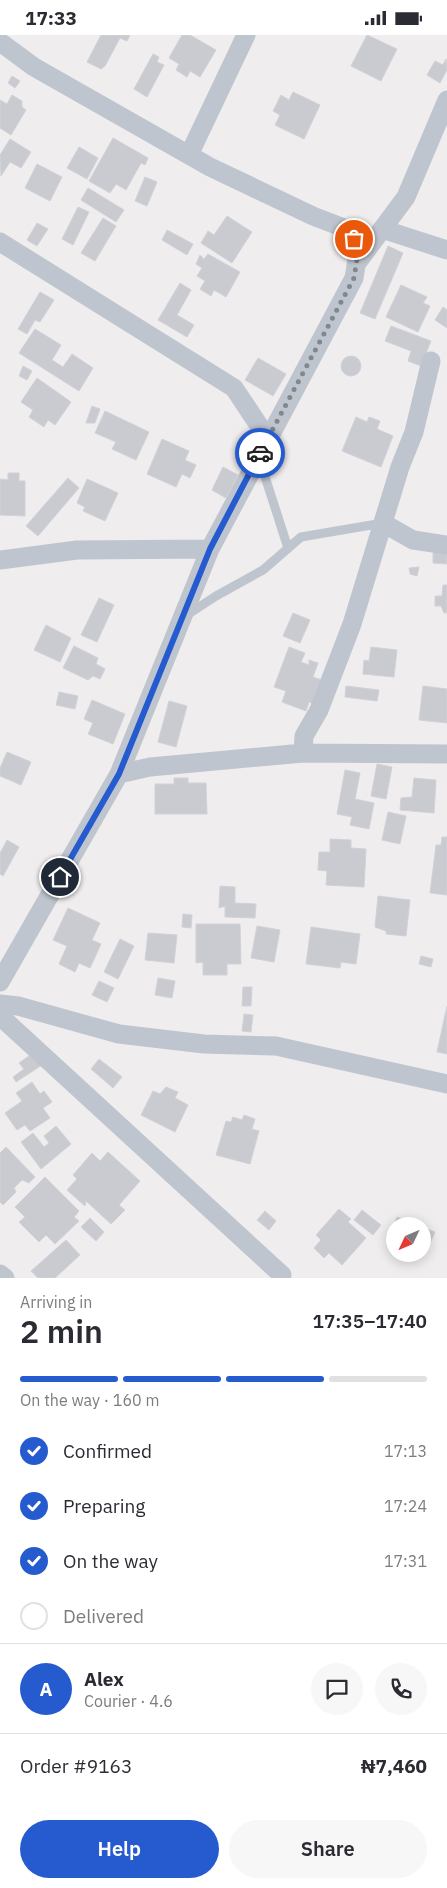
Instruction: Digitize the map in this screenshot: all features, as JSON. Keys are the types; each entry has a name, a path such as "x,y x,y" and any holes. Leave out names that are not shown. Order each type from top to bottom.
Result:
{"street":[{"path":"189,155 246,35"},
{"path":"0,42 34,67 189,155 313,216 344,228 359,247 354,278 210,549 180,619 119,774 2,975 9,1005 119,1034 204,1044 276,1046 447,1084"},
{"path":"356,264 406,197 447,100"},
{"path":"382,229 447,251"},
{"path":"0,242 234,388 268,439"},
{"path":"303,753 304,737 318,710 352,625 400,467 414,432 431,361"},
{"path":"383,523 414,540 447,545"},
{"path":"0,560 77,550 210,549"},
{"path":"119,774 150,767 303,753 447,753"},
{"path":"0,1016 282,1275"},
{"path":"0,1274 5,1278"}],"lane":[{"path":"259,456 288,548"},
{"path":"180,619 216,596 263,570 301,537 383,523"}],"building":[{"path":"101,35 130,35 127,41 120,38 105,66 101,69 87,62"},
{"path":"182,35 190,35 216,50 200,77 190,71 187,77 176,70 179,64 169,58"},
{"path":"367,35 397,49 381,81 351,66"},
{"path":"153,54 159,57 157,62 164,65 147,97 134,89"},
{"path":"446,59 447,70 440,83 427,75 435,61 443,65"},
{"path":"12,76 20,81 15,88 8,83"},
{"path":"293,92 320,105 304,139 275,125 280,115 273,111 281,95 289,100"},
{"path":"12,95 22,101 22,107 26,110 11,135 0,128 0,100 7,104"},
{"path":"113,138 148,158 145,165 141,163 126,190 116,184 110,193 89,181"},
{"path":"10,139 31,152 21,168 10,162 1,176 0,155"},
{"path":"79,147 98,158 87,179 67,168"},
{"path":"37,164 62,177 50,201 25,188"},
{"path":"145,177 157,182 147,206 135,201"},
{"path":"88,188 124,210 116,222 81,200"},
{"path":"78,207 89,212 73,245 62,239"},
{"path":"227,216 252,232 232,263 201,243 208,231 214,235"},
{"path":"103,218 116,226 95,261 81,253"},
{"path":"37,223 48,229 37,246 27,240"},
{"path":"167,230 193,244 187,255 162,240"},
{"path":"388,246 403,253 375,319 360,313"},
{"path":"208,254 240,272 226,297 214,290 211,296 200,289 205,281 197,276 202,268 196,264 200,255 204,259"},
{"path":"180,283 191,290 177,315 194,325 187,337 158,320"},
{"path":"401,285 427,297 423,303 430,306 418,332 386,317"},
{"path":"40,292 54,300 40,322 35,320 27,334 18,329"},
{"path":"443,307 447,310 447,328 435,320"},
{"path":"391,326 431,341 421,366 408,361 411,351 385,341"},
{"path":"35,329 61,345 52,360 63,367 72,354 93,368 79,391 19,353"},
{"path":"351,356 358,359 361,366 358,373 351,376 344,373 341,366 344,359"},
{"path":"258,358 286,374 273,396 245,380"},
{"path":"23,366 32,371 27,380 19,376"},
{"path":"37,378 71,402 55,425 48,420 44,427 29,417 33,410 21,402"},
{"path":"92,406 100,409 95,423 86,423"},
{"path":"105,411 149,432 136,460 112,449 116,442 95,433"},
{"path":"356,417 367,422 369,417 380,421 377,429 393,436 381,467 342,451"},
{"path":"162,439 189,451 185,460 196,465 190,478 182,474 176,487 147,474"},
{"path":"223,467 238,475 226,498 212,490"},
{"path":"8,473 19,473 19,481 25,481 25,516 0,515 0,479 8,480"},
{"path":"68,478 79,488 38,536 26,526"},
{"path":"87,479 118,493 105,521 83,511 85,507 77,503"},
{"path":"433,549 447,550 447,564 433,563"},
{"path":"419,567 417,576 410,574 409,568"},
{"path":"443,585 447,585 447,613 444,613 441,606 435,606 435,596 442,596"},
{"path":"99,598 114,605 97,642 81,635"},
{"path":"293,613 310,620 300,643 283,636"},
{"path":"46,625 71,638 60,662 34,650"},
{"path":"74,646 98,658 96,664 105,669 100,679 93,676 88,680 63,668"},
{"path":"289,647 305,653 301,662 309,665 309,660 318,663 313,677 325,681 316,705 309,702 306,711 282,702 286,691 274,687"},
{"path":"371,647 397,650 394,677 363,674 364,660 369,661"},
{"path":"346,686 379,690 377,701 345,697"},
{"path":"423,686 447,689 447,723 419,720"},
{"path":"59,692 78,696 75,709 56,705"},
{"path":"92,700 125,714 113,744 88,734 93,723 84,719"},
{"path":"169,701 187,706 176,747 158,742"},
{"path":"7,752 31,762 21,785 0,776 0,768"},
{"path":"377,764 392,767 386,799 371,796"},
{"path":"345,770 360,773 355,799 374,803 369,829 350,825 352,817 337,814"},
{"path":"174,778 188,778 188,783 206,783 207,814 155,814 155,784 174,784"},
{"path":"414,778 436,780 434,813 400,810 401,798 412,797"},
{"path":"388,812 406,816 400,844 382,840"},
{"path":"442,837 447,837 447,895 430,893 436,845 441,845"},
{"path":"330,839 351,840 351,848 366,849 364,887 326,885 327,871 318,870 319,852 330,852"},
{"path":"7,840 19,847 3,876 0,874 0,853"},
{"path":"220,886 235,887 235,903 256,904 255,918 225,917 225,906 219,908"},
{"path":"378,896 410,900 406,936 386,934 386,931 375,927"},
{"path":"68,908 100,923 92,940 101,944 90,968 79,963 75,972 59,964 67,946 53,940"},
{"path":"183,914 192,915 191,928 182,927"},
{"path":"196,924 240,924 241,964 227,964 227,975 203,975 203,962 196,963"},
{"path":"257,926 280,930 274,962 251,958"},
{"path":"311,927 360,934 356,964 341,962 340,968 306,964"},
{"path":"148,933 177,935 174,963 145,960"},
{"path":"120,939 134,946 118,979 104,972"},
{"path":"421,956 433,959 431,967 419,964"},
{"path":"158,978 175,981 172,998 155,995"},
{"path":"99,981 114,988 107,1002 92,995"},
{"path":"243,987 252,987 251,1006 242,1006"},
{"path":"447,1006 447,1054 437,1052"},
{"path":"244,1014 253,1015 251,1032 242,1031"},
{"path":"33,1053 42,1065 16,1082 13,1077 24,1069 19,1063"},
{"path":"99,1059 122,1077 113,1088 91,1069"},
{"path":"32,1082 40,1094 44,1091 52,1102 43,1108 50,1118 30,1131 25,1125 17,1130 5,1113 22,1101 16,1093"},
{"path":"166,1087 178,1092 175,1098 188,1105 175,1132 141,1115 153,1091 160,1094"},
{"path":"244,1115 255,1119 252,1129 259,1131 250,1164 216,1155 226,1121 231,1122 233,1117 242,1120"},
{"path":"56,1126 71,1144 41,1169 21,1142 33,1133 44,1147 49,1143 44,1136"},
{"path":"6,1147 35,1177 29,1183 22,1180 14,1188 16,1192 3,1205 0,1202 0,1153"},
{"path":"108,1152 140,1181 119,1205 125,1210 111,1224 86,1201 85,1206 67,1190 77,1179 73,1175 92,1153 100,1161"},
{"path":"45,1177 79,1211 74,1217 79,1221 55,1244 46,1235 39,1242 19,1222 25,1217 15,1207"},
{"path":"339,1209 351,1219 348,1222 366,1238 342,1265 329,1253 324,1258 314,1248 321,1240 316,1235"},
{"path":"362,1210 381,1225 373,1235 354,1220"},
{"path":"265,1211 276,1221 269,1230 257,1220"},
{"path":"90,1218 104,1232 96,1241 81,1227"},
{"path":"431,1230 435,1232 431,1241"},
{"path":"66,1240 80,1255 55,1278 38,1278 31,1271"}],"way so far":[{"path":"260,453 354,278 359,247 354,239"}],"route":[{"path":"60,877 119,774 159,671 210,549 260,453"}]}
